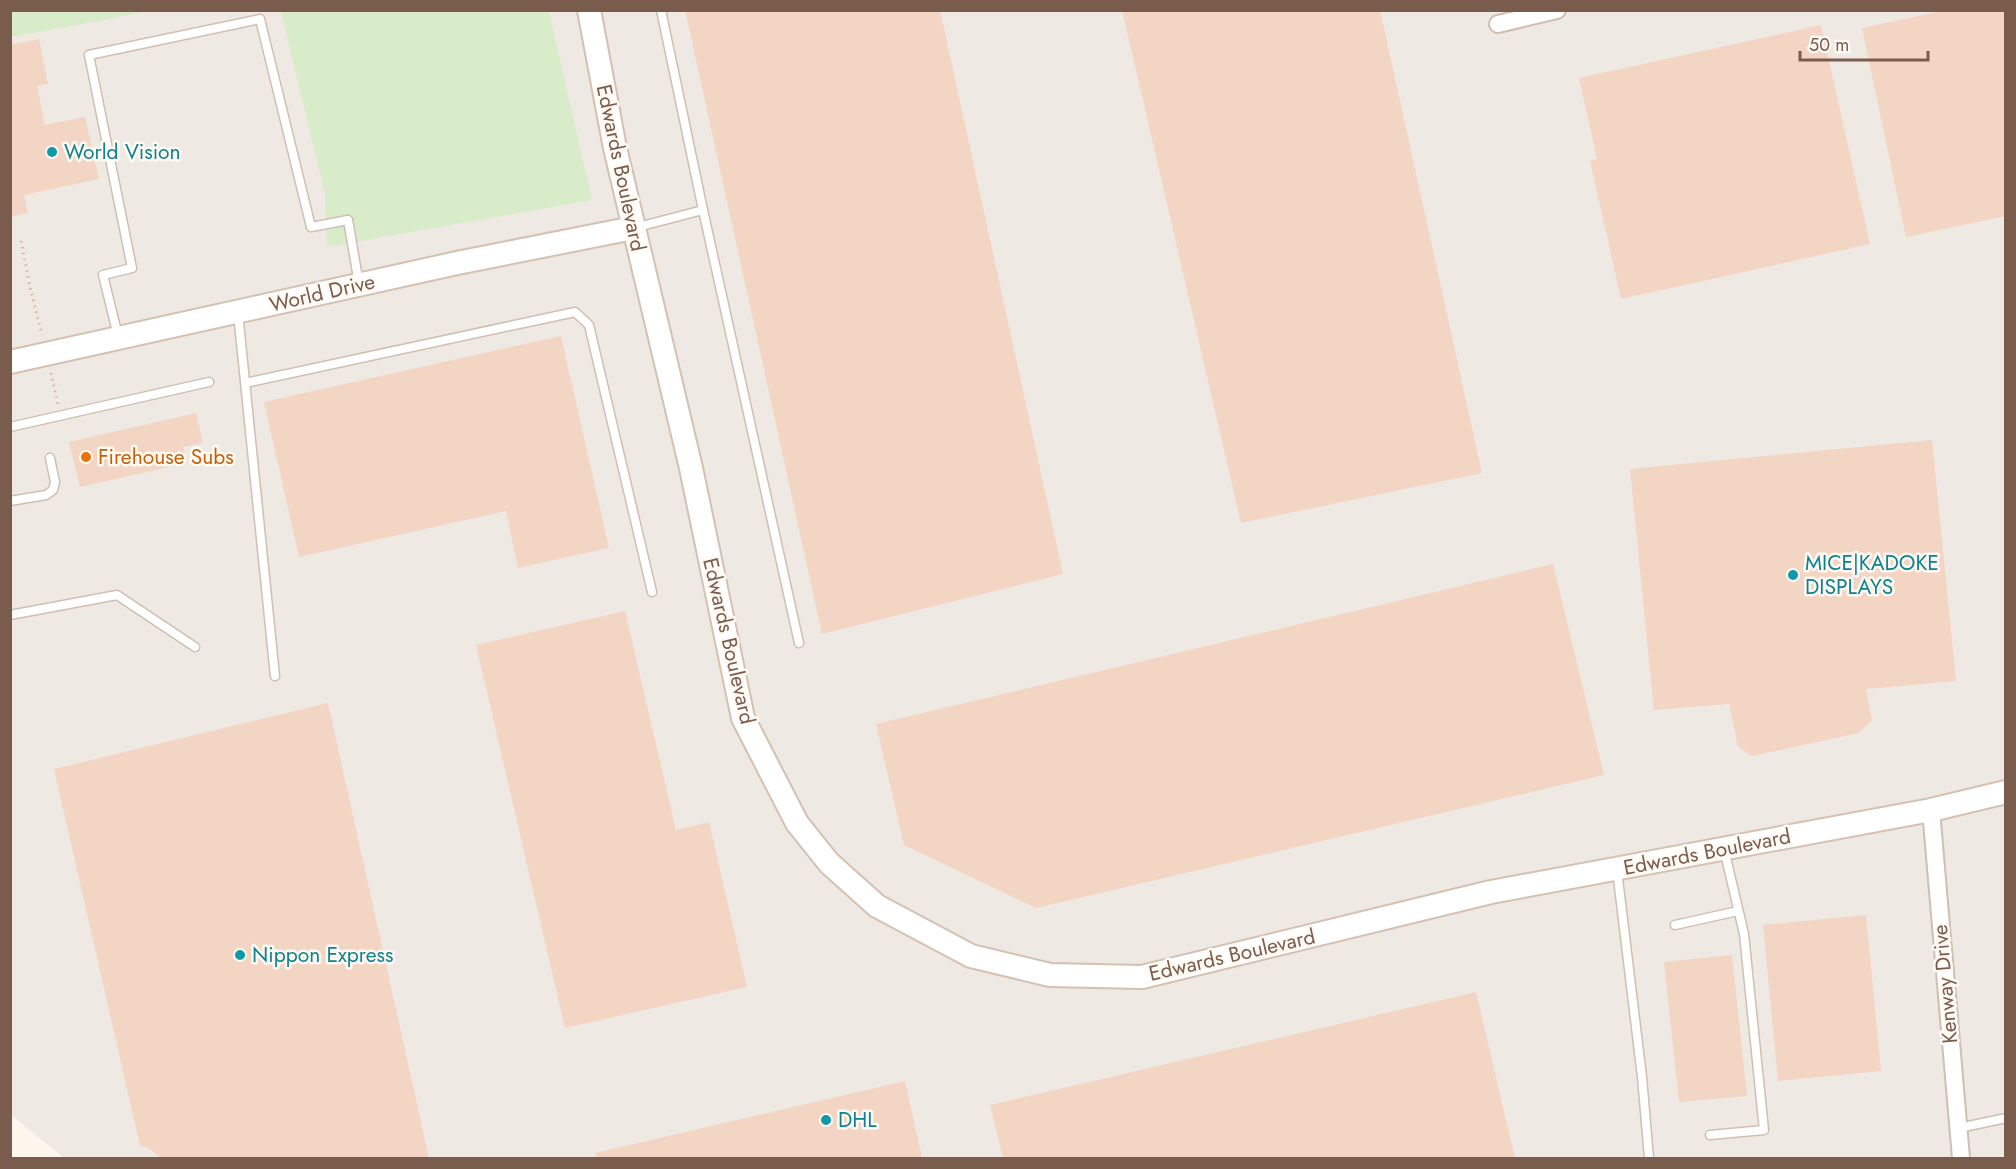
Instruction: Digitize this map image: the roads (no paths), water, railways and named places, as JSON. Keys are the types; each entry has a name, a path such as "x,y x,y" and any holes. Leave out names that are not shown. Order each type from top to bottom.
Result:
{"street":[{"name":"Edwards Boulevard","path":"589,10 615,148 691,468 743,718 797,823 830,862 877,906 971,956 1050,975 1142,977 1491,892 1930,810 2006,792"},
{"path":"1498,21 1557,10"},
{"name":"World Drive","path":"10,362 457,263 633,228"},
{"name":"Kenway Drive","path":"1930,810 1961,1158"}],"lane":[{"path":"661,10 799,643"},
{"path":"118,339 104,275 132,268 89,55 260,19 311,227 348,220 359,285"},
{"path":"633,228 703,210"},
{"path":"238,312 275,676"},
{"path":"245,383 575,312 589,325 652,592"},
{"path":"10,427 209,382"},
{"path":"10,501 46,495 53,490 55,482 50,458"},
{"path":"10,615 117,595 195,647"},
{"path":"1710,1135 1764,1130 1744,934 1724,848"},
{"path":"1617,868 1642,1077 1649,1158"},
{"path":"1675,925 1738,911"},
{"path":"1959,1128 2006,1118"}],"place":[{"name":"World Vision","path":"52,152"},
{"name":"Firehouse Subs","path":"86,457"},
{"name":"MICE|KADOKE DISPLAYS","path":"1793,575"},
{"name":"Nippon Express","path":"240,955"},
{"name":"DHL","path":"826,1120"}]}
